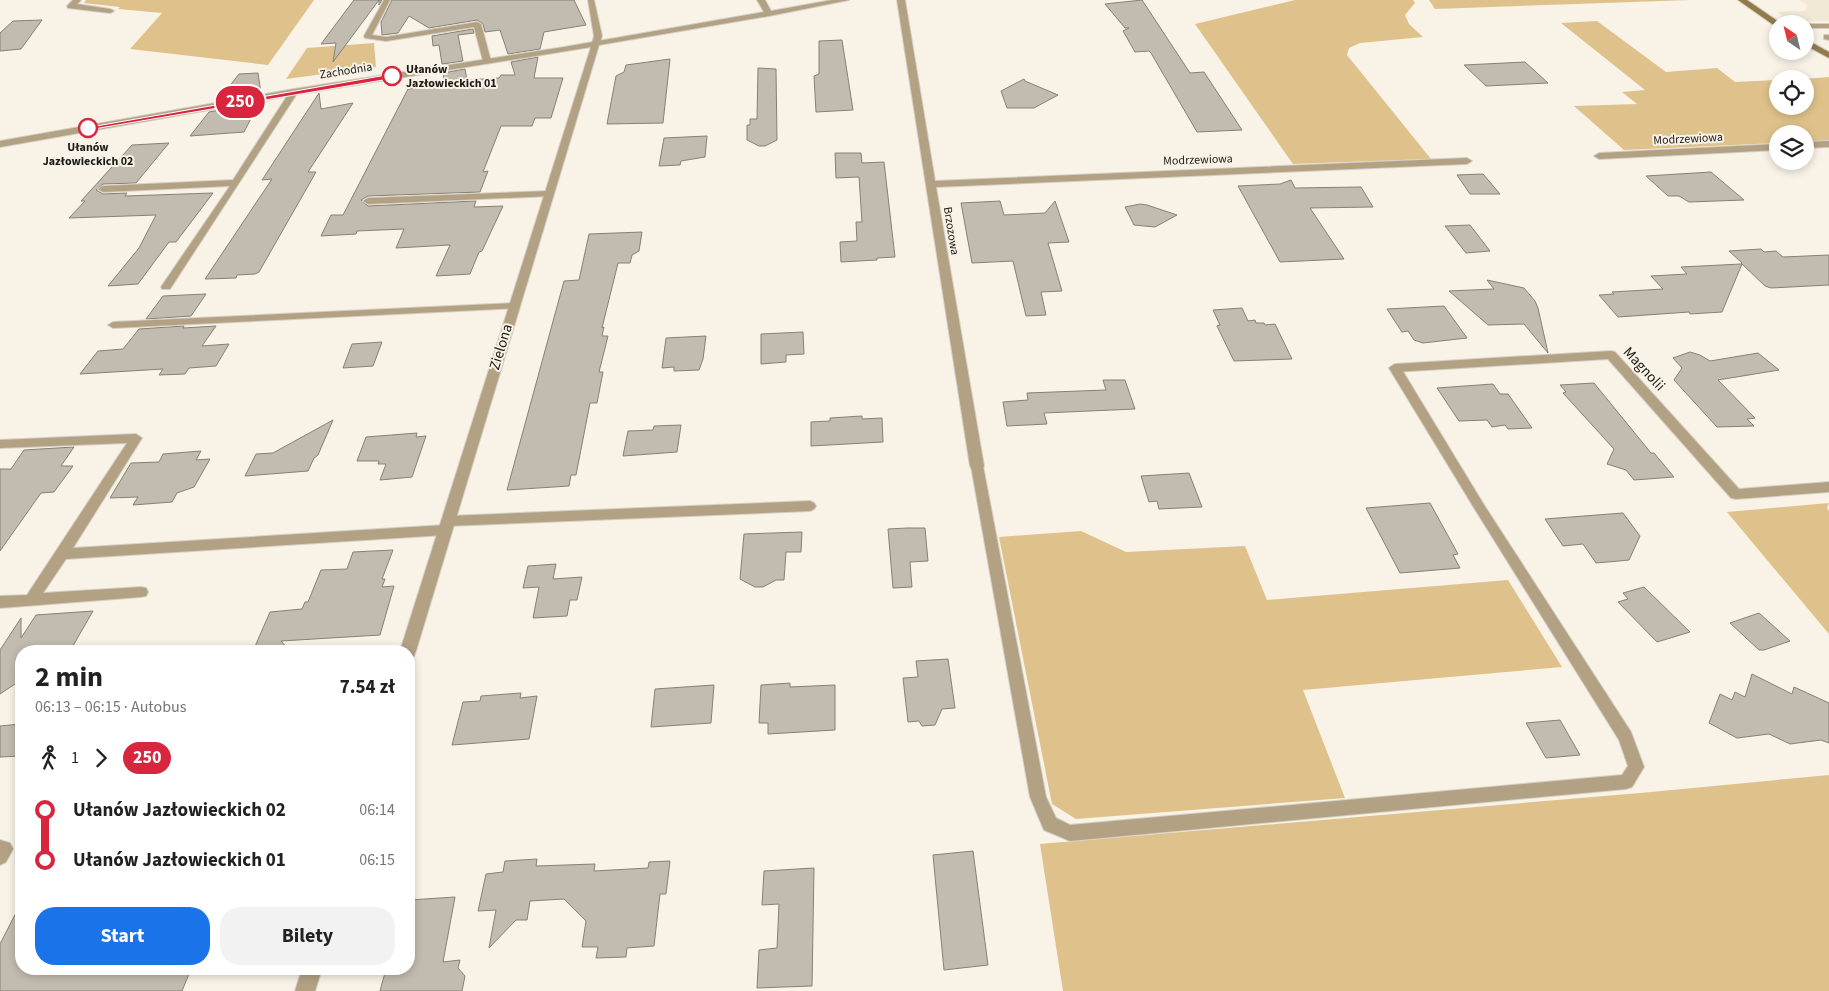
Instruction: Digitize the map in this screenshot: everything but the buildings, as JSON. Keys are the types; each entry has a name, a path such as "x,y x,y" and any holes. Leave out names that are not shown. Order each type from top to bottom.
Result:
{"main road":[{"path":"1742,0 1769,18"},
{"path":"1814,47 1829,56"}],"street":[{"path":"77,0 71,6 110,10"},
{"path":"761,0 769,14"},
{"name":"Zachodnia","path":"3,144 294,92 596,44 845,0"},
{"name":"Brzozowa","path":"901,0 977,466"},
{"path":"1814,26 1829,26"},
{"name":"Zielona","path":"410,645 596,44"},
{"path":"0,155 3,144"},
{"path":"1814,145 1829,144"},
{"name":"Modrzewiowa","path":"1599,156 1769,147"},
{"name":"Modrzewiowa","path":"930,184 1467,161"},
{"name":"Magnolii","path":"1395,368 1611,355 1736,494 1829,487"},
{"path":"0,849 4,848 0,856"},
{"path":"306,991 310,975"}],"lane":[{"path":"387,0 368,36 386,39 477,24 486,61"},
{"path":"591,0 598,36 596,44"},
{"path":"166,288 294,92"},
{"path":"103,189 236,183"},
{"path":"368,201 549,194"},
{"path":"112,325 514,306"},
{"path":"977,466 1038,797 1050,824 1070,833 1626,782 1636,767 1626,737 1480,508 1395,368"},
{"path":"0,444 136,438 32,600"},
{"path":"62,554 447,526 810,506"},
{"path":"0,602 141,592"}],"shaded area":[{"path":"86,0 314,0 268,65 130,49 162,13 118,9 120,7 84,3"},
{"path":"1295,0 1413,0 1415,3 1405,15 1409,24 1423,37 1360,43 1349,48 1347,55 1431,159 1293,164 1195,24"},
{"path":"1429,0 1691,0 1435,9"},
{"path":"1799,0 1829,0 1829,21 1814,21 1814,15 1782,15 1777,12 1804,11 1808,5"},
{"path":"1597,21 1666,72 1717,68 1735,82 1769,80 1769,115 1814,115 1814,78 1829,77 1829,141 1814,142 1814,125 1769,125 1769,143 1624,150 1574,106 1637,104 1622,92 1645,90 1561,23"},
{"path":"374,43 376,67 286,79 307,48"},
{"path":"1829,503 1827,508 1829,511 1829,634 1727,512"},
{"path":"1081,531 1126,552 1245,546 1267,600 1508,580 1562,667 1303,690 1345,798 1076,819 1052,804 999,537"},
{"path":"1829,775 1829,991 1063,991 1040,844"}],"bus line":[{"name":"250","path":"88,128 392,76"}],"place":[{"name":"Ułanów Jazłowieckich 01","path":"392,76"},
{"name":"Ułanów Jazłowieckich 02","path":"88,128"}]}
